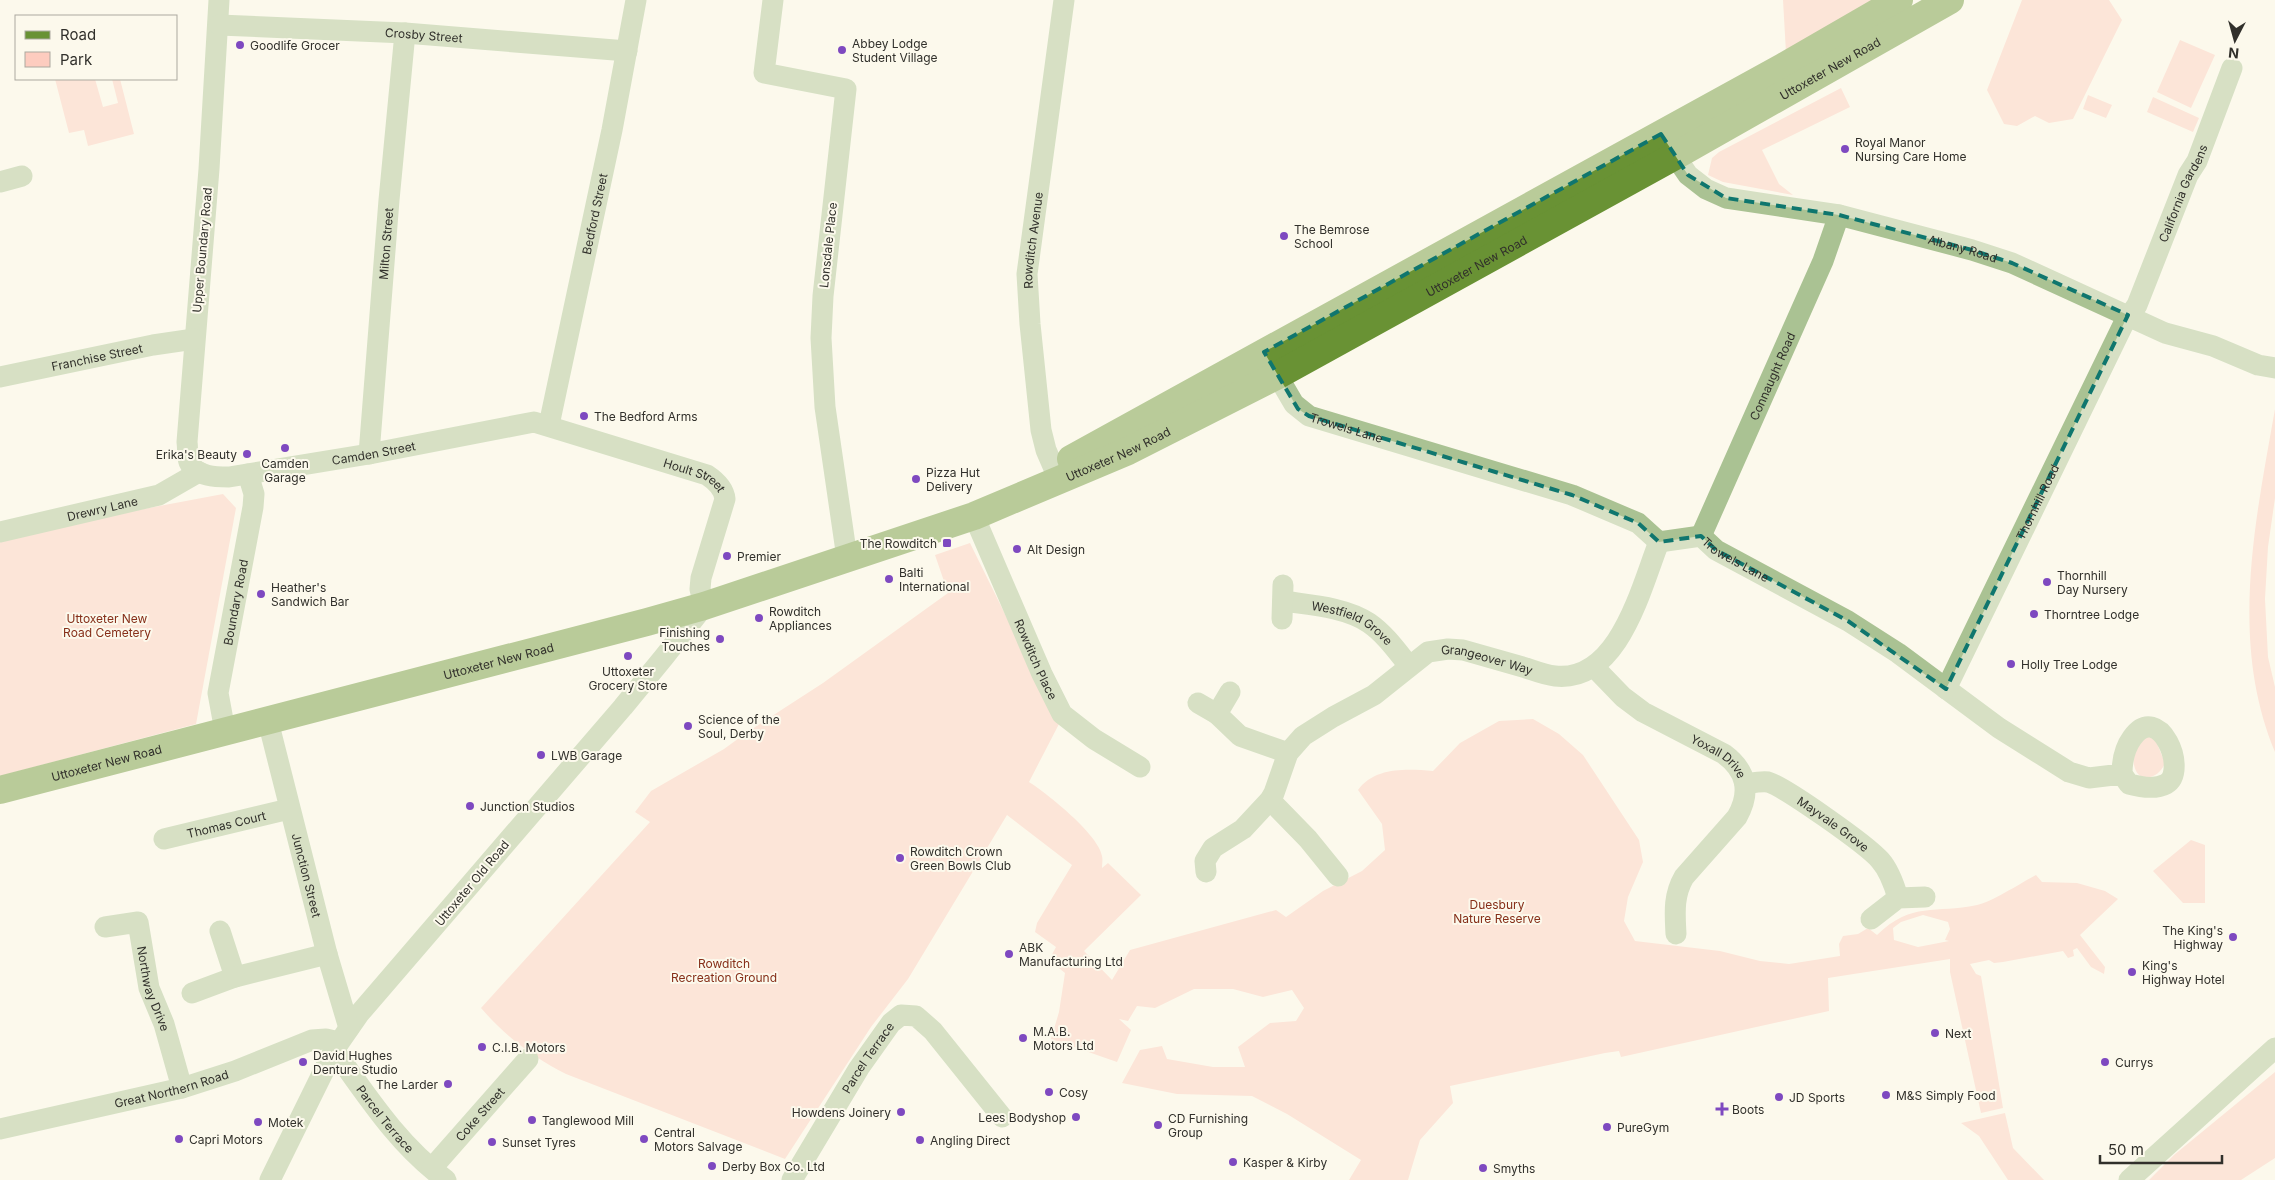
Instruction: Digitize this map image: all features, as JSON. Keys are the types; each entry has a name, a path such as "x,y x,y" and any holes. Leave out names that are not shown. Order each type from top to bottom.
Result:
{"main road":[{"name":"Uttoxeter New Road","path":"1056,474 1128,451 1278,375 1668,145 1775,72 1899,0"},
{"name":"Uttoxeter New Road","path":"0,790 704,606 983,513 1056,474 1264,352 1950,0"}],"street":[{"name":"Upper Boundary Road","path":"199,472 189,462 187,442 219,25 219,0"},
{"name":"Bedford Street","path":"549,425 636,0"},
{"name":"Lonsdale Place","path":"773,0 764,73 846,89 825,279 821,338 826,416 847,558"},
{"name":"Rowditch Avenue","path":"1056,474 1046,450 1041,430 1027,274 1064,0"},
{"name":"Crosby Street","path":"219,25 405,34 627,51"},
{"name":"Milton Street","path":"369,454 389,200 405,34"},
{"name":"California Gardens","path":"2128,315 2137,304 2188,175 2197,161 2232,68"},
{"name":"Albany Road","path":"1668,145 1688,175 1698,183 1726,198 1839,215 1918,235 2012,263 2165,333 2213,346 2258,364 2275,368"},
{"path":"0,182 22,176"},
{"name":"Connaught Road","path":"1701,536 1823,261 1839,215"},
{"name":"Thornhill Road","path":"1946,689 2128,315"},
{"name":"Franchise Street","path":"0,377 153,345 194,339"},
{"name":"Trowels Lane","path":"1264,352 1294,404 1309,416 1572,495 1638,522 1658,542 1701,536 1716,550 1848,621 1898,653 1999,728 2069,772 2089,778 2122,774"},
{"name":"Camden Street","path":"199,472 215,477 248,474 369,454 534,422 549,425"},
{"name":"Hoult Street","path":"549,425 707,475 718,483 725,499 701,578 700,589 704,606"},
{"name":"Drewry Lane","path":"0,532 159,495 199,472"},
{"name":"Boundary Road","path":"225,731 218,693 254,508 254,494 248,474"},
{"name":"Rowditch Place","path":"983,513 1042,674 1062,714 1094,739 1140,767"},
{"name":"Grangeover Way","path":"1206,872 1205,861 1212,848 1243,829 1270,800 1288,753 1303,736 1374,695 1428,652 1448,649 1463,650 1555,676 1580,674 1594,667 1618,640 1634,608 1658,542"},
{"name":"Westfield Grove","path":"1283,602 1332,609 1364,620 1378,631 1409,666"},
{"name":"Uttoxeter Old Road","path":"270,1180 341,1040 658,664 704,606"},
{"name":"Yoxall Drive","path":"1594,667 1623,697 1643,712 1724,754 1735,762 1742,772 1745,784 1743,806 1737,817 1689,871 1679,886 1675,902 1676,934"},
{"path":"1217,714 1230,692"},
{"path":"1198,704 1217,714 1240,736 1288,753"},
{"name":"Junction Street","path":"268,721 327,954 341,1040"},
{"name":"Mayvale Grove","path":"1745,784 1767,782 1795,796 1870,851 1887,870 1898,898"},
{"path":"1270,800 1308,839 1338,876"},
{"name":"Thomas Court","path":"164,839 289,809"},
{"path":"1871,919 1898,898 1925,897"},
{"name":"Northway Drive","path":"105,927 138,922 149,988 166,1032 182,1088"},
{"path":"220,931 235,977"},
{"path":"192,993 235,977 327,954"},
{"name":"Parcel Terrace","path":"792,1180 859,1068 891,1023 902,1015 916,1016 933,1031 1002,1117"},
{"name":"Great Northern Road","path":"0,1129 182,1088 226,1074 312,1040 341,1040"},
{"name":"Parcel Terrace","path":"341,1040 386,1122 439,1174"},
{"path":"2129,1180 2275,1048"},
{"name":"Coke Street","path":"439,1174 528,1058"}],"highlighted area":[{"path":"1661,134 1688,175 1726,198 1839,215 1972,250 2012,263 2128,315 1946,689 1848,621 1716,550 1701,536 1659,542 1638,523 1572,495 1309,416 1298,409 1264,352"}],"green space":[{"path":"1783,0 1880,0 1786,53"},
{"path":"2022,0 2109,0 2122,20 2073,119 2049,123 2035,116 2017,126 2004,124 1987,90"},
{"path":"2180,40 2215,55 2191,108 2157,92"},
{"path":"55,80 95,80 103,107 118,103 112,80 120,80 134,134 88,146 84,130 69,133"},
{"path":"1841,88 1850,107 1762,150 1779,184 1793,195 1723,182 1708,175 1712,158 1719,152"},
{"path":"2088,95 2112,105 2106,118 2083,109"},
{"path":"2153,97 2199,118 2193,132 2147,112"},
{"path":"2275,409 2275,498 2268,547 2265,599 2268,657 2275,687 2275,752 2261,710 2253,668 2250,582 2260,495"},
{"name":"Uttoxeter New Road Cemetery","path":"223,494 236,508 196,724 0,776 0,536"},
{"path":"970,543 1059,724 1029,782 1060,805 1092,837 1099,847 1102,856 1102,868 1108,863 1141,895 1084,951 1112,980 1130,950 1276,910 1286,917 1323,891 1362,871 1385,850 1382,824 1358,790 1365,782 1382,773 1392,771 1433,771 1460,743 1499,721 1533,719 1559,734 1583,755 1639,840 1643,862 1628,897 1624,921 1635,941 1720,951 1760,961 1789,964 1840,956 1839,944 1843,936 1858,934 1868,928 1877,935 1901,917 1913,913 1977,905 2036,875 2042,882 2077,883 2105,891 2118,899 2080,935 2105,967 2104,974 2091,967 2077,948 2073,950 2074,956 2068,958 2063,951 2003,962 1994,963 1989,960 1970,964 1976,974 1981,976 2003,1108 1981,1113 1950,972 1950,959 1828,978 1829,1011 1621,1057 1619,1051 1605,1053 1450,1086 1453,1103 1420,1140 1408,1180 1349,1180 1361,1160 1287,1114 1252,1096 1177,1094 1122,1083 1140,1050 1162,1046 1167,1059 1213,1067 1245,1067 1238,1047 1270,1023 1296,1021 1304,1008 1292,990 1263,997 1233,989 1194,989 1155,1008 1137,1006 1128,1021 1119,1019 1131,1030 1117,1062 1051,1039 1059,1012 1065,973 1049,960 1056,947 1035,932 1037,923 1072,865 1007,815 908,979 871,1027 785,1159 566,1074 531,1053 500,1028 481,1008 650,822 635,812 651,791 724,749 823,683 948,593 935,555","holes":["1923,915 1948,922 1950,929 1945,940 1949,941 1918,947 1894,940 1893,928 1901,922"]},
{"path":"2151,736 2156,741 2165,763 2158,773 2149,778 2140,775 2136,771 2134,758 2141,738"},
{"path":"2191,840 2205,845 2205,903 2183,903 2153,871"},
{"path":"2275,1072 2275,1158 2241,1180 2149,1180 2174,1155"},
{"path":"2005,1113 2013,1148 2044,1180 2008,1180 1979,1136 1961,1123"}],"place":[{"name":"Goodlife Grocer","path":"240,45"},
{"name":"Abbey Lodge Student Village","path":"842,50"},
{"name":"Royal Manor Nursing Care Home","path":"1845,149"},
{"name":"The Bemrose School","path":"1284,236"},
{"name":"The Bedford Arms","path":"584,416"},
{"name":"Camden Garage","path":"285,448"},
{"name":"Erika's Beauty","path":"247,454"},
{"name":"Pizza Hut Delivery","path":"916,479"},
{"name":"The Rowditch","path":"947,543"},
{"name":"Alt Design","path":"1017,549"},
{"name":"Premier","path":"727,556"},
{"name":"Balti International","path":"889,579"},
{"name":"Thornhill Day Nursery","path":"2047,582"},
{"name":"Heather's Sandwich Bar","path":"261,594"},
{"name":"Thorntree Lodge","path":"2034,614"},
{"name":"Rowditch Appliances","path":"759,618"},
{"name":"Finishing Touches","path":"720,639"},
{"name":"Uttoxeter Grocery Store","path":"628,656"},
{"name":"Holly Tree Lodge","path":"2011,664"},
{"name":"Science of the Soul, Derby","path":"688,726"},
{"name":"LWB Garage","path":"541,755"},
{"name":"Junction Studios","path":"470,806"},
{"name":"Rowditch Crown Green Bowls Club","path":"900,858"},
{"name":"The King's Highway","path":"2233,937"},
{"name":"ABK Manufacturing Ltd","path":"1009,954"},
{"name":"King's Highway Hotel","path":"2132,972"},
{"name":"Next","path":"1935,1033"},
{"name":"M.A.B. Motors Ltd","path":"1023,1038"},
{"name":"C.I.B. Motors","path":"482,1047"},
{"name":"David Hughes Denture Studio","path":"303,1062"},
{"name":"Currys","path":"2105,1062"},
{"name":"The Larder","path":"448,1084"},
{"name":"Cosy","path":"1049,1092"},
{"name":"M&S Simply Food","path":"1886,1095"},
{"name":"JD Sports","path":"1779,1097"},
{"name":"Boots","path":"1722,1109"},
{"name":"Howdens Joinery","path":"901,1112"},
{"name":"Lees Bodyshop","path":"1076,1117"},
{"name":"Tanglewood Mill","path":"532,1120"},
{"name":"Motek","path":"258,1122"},
{"name":"CD Furnishing Group","path":"1158,1125"},
{"name":"PureGym","path":"1607,1127"},
{"name":"Capri Motors","path":"179,1139"},
{"name":"Central Motors Salvage","path":"644,1139"},
{"name":"Angling Direct","path":"920,1140"},
{"name":"Sunset Tyres","path":"492,1142"},
{"name":"Kasper & Kirby","path":"1233,1162"},
{"name":"Derby Box Co. Ltd","path":"712,1166"},
{"name":"Smyths","path":"1483,1168"}],"park label":[{"name":"Duesbury Nature Reserve","path":"1497,911"},
{"name":"Rowditch Recreation Ground","path":"724,970"}]}
